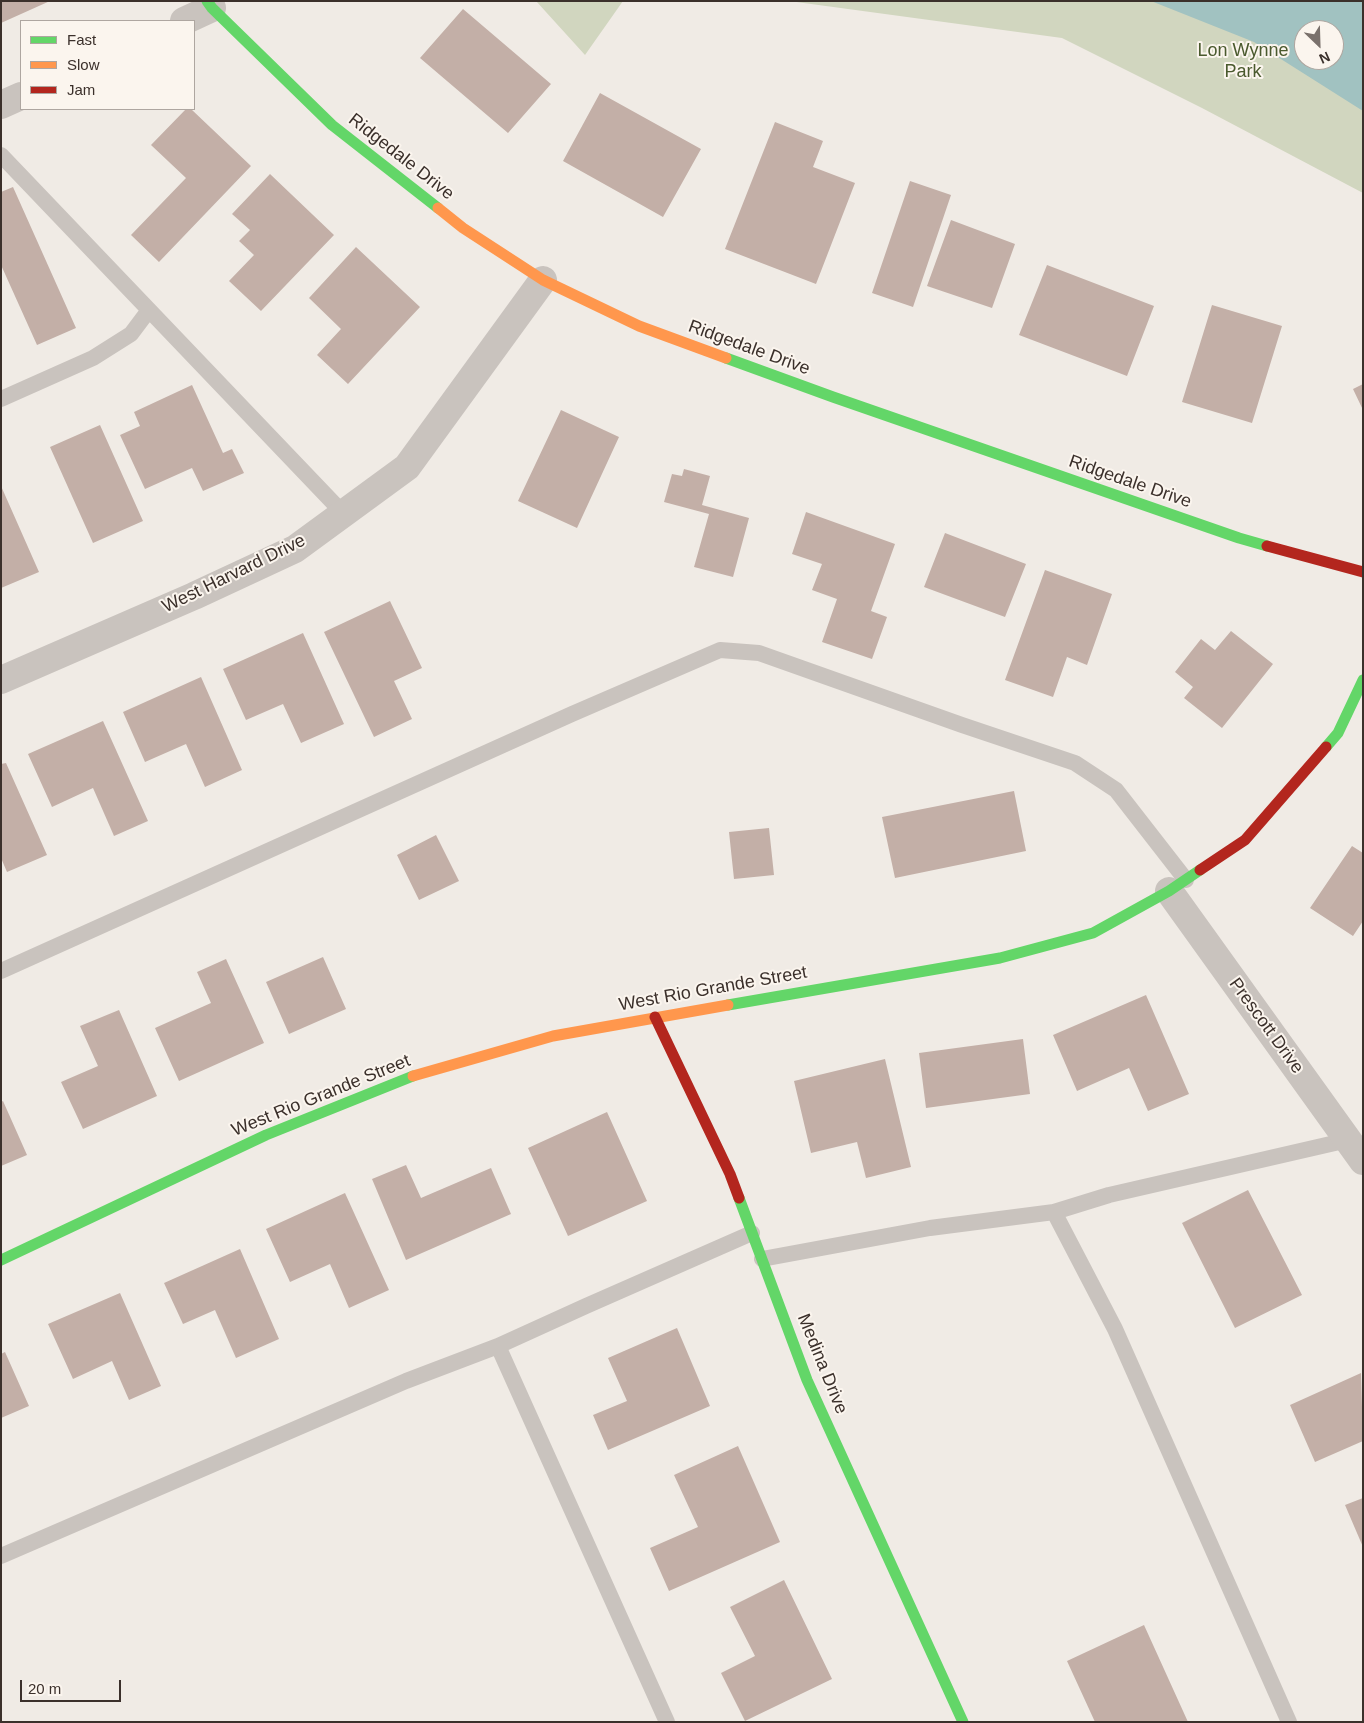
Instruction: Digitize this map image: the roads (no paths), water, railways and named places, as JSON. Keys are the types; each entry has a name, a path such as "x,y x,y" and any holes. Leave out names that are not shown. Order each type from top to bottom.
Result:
{"street":[{"path":"186,20 210,5"},
{"name":"Ridgedale Drive","path":"210,5 332,126 463,228 543,280 639,326 833,397 1239,538 1363,572"},
{"path":"1,105 20,96"},
{"name":"West Harvard Drive","path":"1,680 194,596 295,549 407,467 543,280"},
{"name":"West Rio Grande Street","path":"1,1260 266,1135 416,1075 553,1036 1000,958 1093,933 1178,885 1245,840 1338,733 1363,680"},
{"name":"Prescott Drive","path":"1178,885 1355,1151"},
{"name":"Medina Drive","path":"655,1017 730,1174 807,1380 963,1722"}],"lane":[{"path":"1,155 343,513"},
{"path":"1,399 93,358 131,334 149,310"},
{"path":"1,972 509,742 720,650 760,653 1075,763 1116,790 1178,885"},
{"path":"762,1259 930,1228 1054,1212 1109,1195 1355,1151"},
{"path":"1054,1212 1115,1329 1290,1722"},
{"path":"1,1556 406,1381 498,1346 752,1233"},
{"path":"498,1346 667,1722"}],"water":[{"path":"1151,1 1363,1 1363,111 1298,70 1344,70 1344,20 1294,20 1294,67 1254,42"}],"park label":[{"name":"Lon Wynne Park","path":"1243,61"}]}
